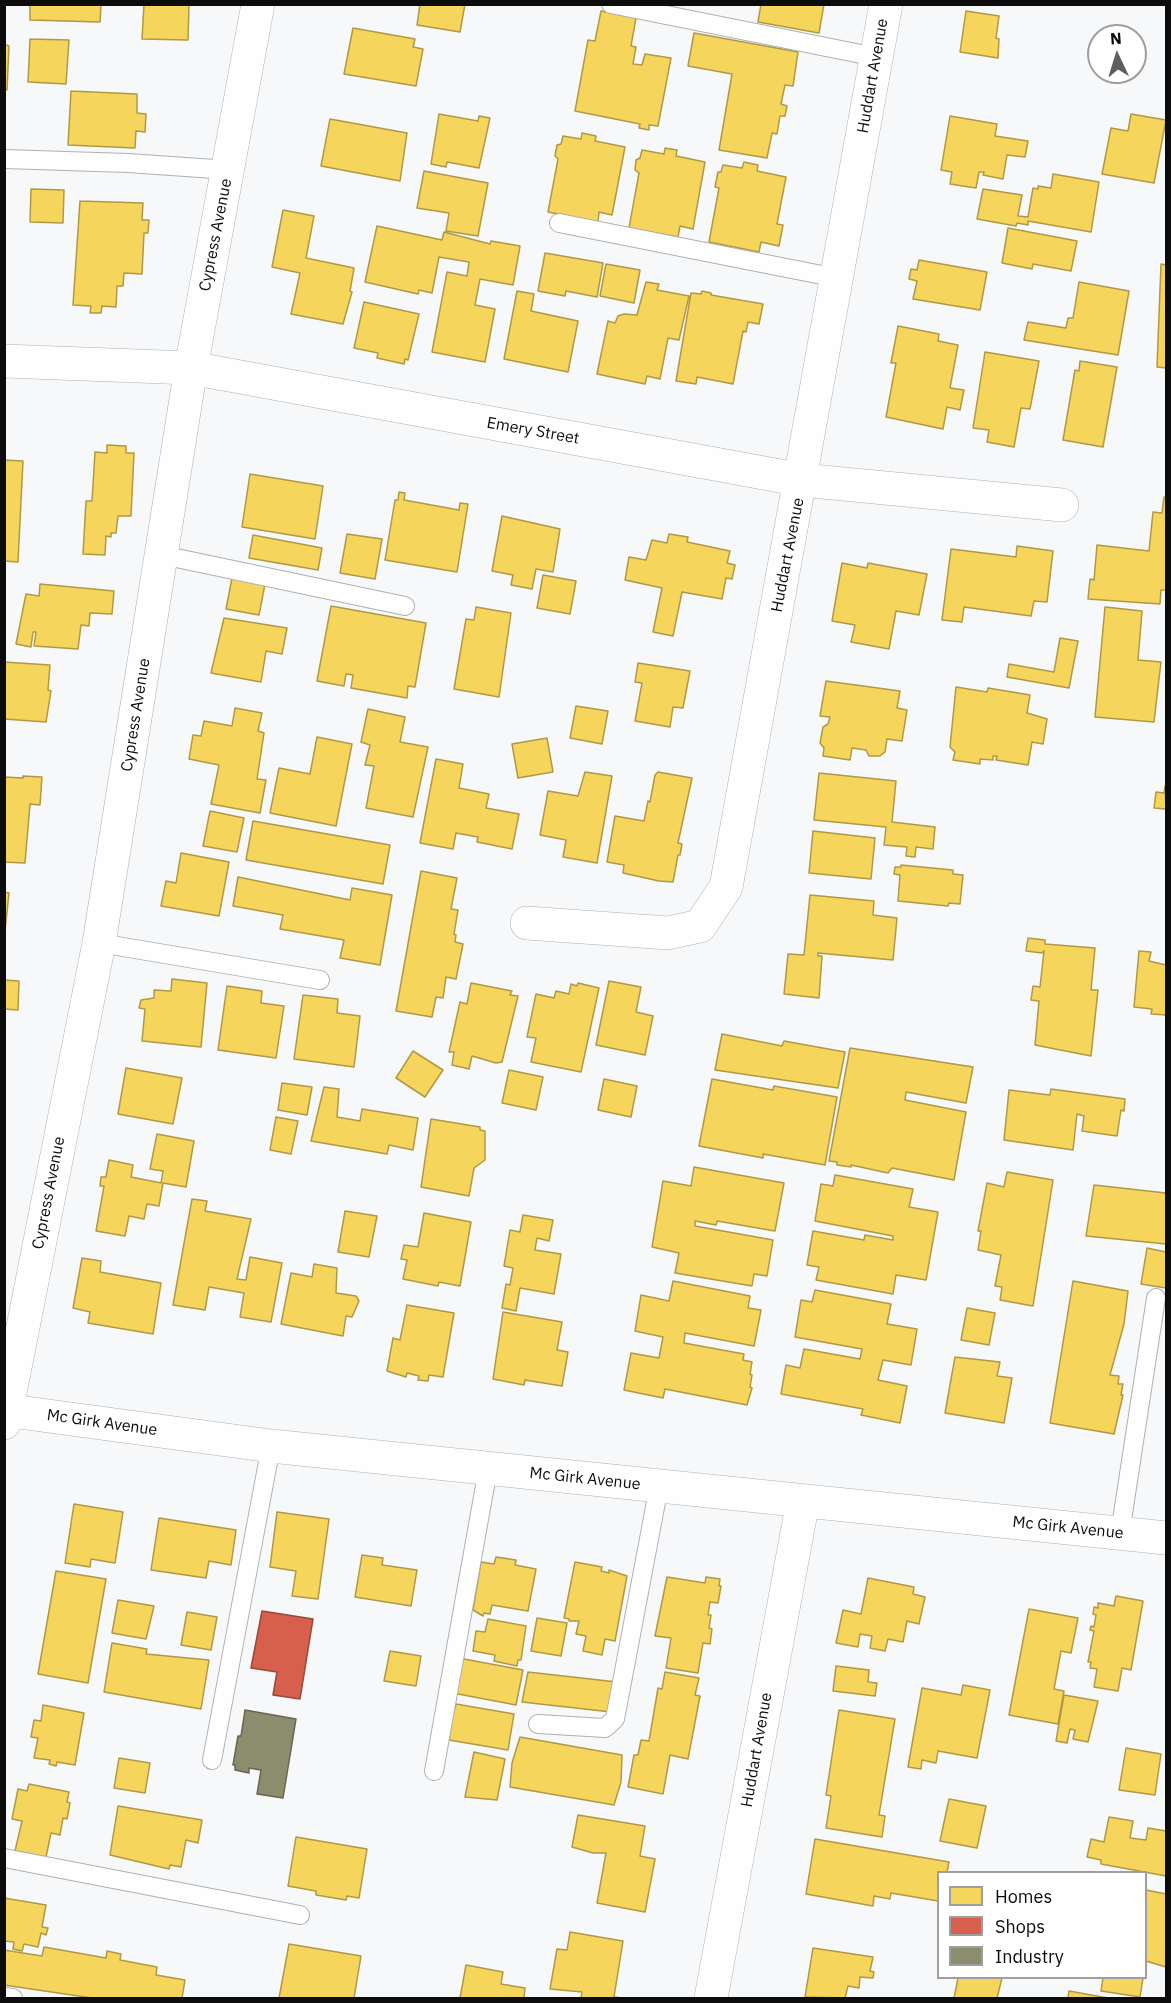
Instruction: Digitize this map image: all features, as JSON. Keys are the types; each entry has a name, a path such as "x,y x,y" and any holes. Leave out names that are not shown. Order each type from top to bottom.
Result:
{"street":[{"name":"Cypress Avenue","path":"5,1414 99,943 191,368 258,4"},
{"name":"Huddart Avenue","path":"527,924 668,933 700,926 726,887 802,480 886,4"},
{"name":"Emery Street","path":"4,361 191,368 802,480 1062,505"},
{"name":"Mc Girk Avenue","path":"5,1414 271,1446 1167,1538"},
{"name":"Huddart Avenue","path":"711,1998 803,1501"}],"lane":[{"path":"611,4 876,57"},
{"path":"4,159 128,163 229,170"},
{"path":"559,223 837,278"},
{"path":"162,555 405,606"},
{"path":"99,943 321,980"},
{"path":"1120,1533 1156,1298"},
{"path":"212,1760 271,1446"},
{"path":"435,1771 488,1469"},
{"path":"538,1724 605,1728 615,1719 659,1486"},
{"path":"4,1858 300,1914"},
{"path":"4,1997 13,1998"}],"building: Homes":[{"path":"30,4 101,4 100,22 30,20"},
{"path":"144,4 189,4 188,40 142,39"},
{"path":"420,4 465,4 460,32 417,25"},
{"path":"761,4 824,4 819,33 758,22"},
{"path":"601,11 636,18 631,46 636,47 633,64 642,65 645,54 671,58 658,126 649,125 649,130 639,128 640,124 575,111 588,40 595,41"},
{"path":"966,11 999,16 996,38 999,39 998,58 960,52"},
{"path":"353,28 415,39 413,47 423,49 416,86 344,74"},
{"path":"694,33 798,52 793,86 785,85 781,104 787,106 785,116 780,116 777,134 772,133 767,158 719,150 732,74 688,66"},
{"path":"30,39 69,40 66,84 28,82"},
{"path":"4,41 9,46 7,90 4,89"},
{"path":"71,91 137,94 137,113 146,114 145,132 136,131 135,148 68,145"},
{"path":"439,114 478,121 479,116 490,118 479,168 447,162 446,167 431,164"},
{"path":"1131,114 1166,120 1154,183 1102,174 1111,128 1128,131"},
{"path":"950,116 997,124 995,136 1028,141 1025,157 1007,155 1003,179 979,172 976,188 950,184 952,172 941,170"},
{"path":"330,119 407,133 400,181 321,166"},
{"path":"582,133 596,136 595,141 625,147 612,215 599,212 598,222 548,212 558,159 555,156 557,145 561,144 563,136 581,139"},
{"path":"665,148 677,150 676,156 705,162 693,229 680,226 678,237 629,228 639,173 635,170 636,160 640,158 642,150 664,154"},
{"path":"744,162 758,165 757,171 786,177 777,224 783,225 779,246 761,242 759,252 709,242 719,188 715,187 718,172 721,172 723,165 742,168"},
{"path":"424,171 488,183 478,236 446,231 449,213 417,208"},
{"path":"1053,174 1099,182 1091,232 1028,221 1028,225 1017,223 1016,226 977,219 983,189 1022,195 1018,216 1028,217 1033,188 1038,189 1038,186 1051,188"},
{"path":"31,189 64,190 63,223 30,222"},
{"path":"80,201 143,203 142,220 149,220 148,233 144,233 142,274 124,273 123,286 117,286 116,307 102,306 101,313 90,313 91,306 73,305"},
{"path":"283,210 314,216 306,258 354,268 350,291 352,292 343,324 291,314 300,273 272,267"},
{"path":"377,226 442,240 444,232 490,244 491,241 520,246 513,285 480,279 475,305 495,309 485,362 432,352 447,272 467,276 469,262 439,257 432,293 419,290 418,294 365,282"},
{"path":"1008,228 1077,241 1071,271 1033,264 1032,269 1002,263"},
{"path":"545,253 603,263 597,297 566,291 565,296 538,291"},
{"path":"919,260 987,272 980,310 913,299 917,281 909,279 911,269 917,270"},
{"path":"606,264 640,270 634,303 600,296"},
{"path":"1161,264 1166,265 1166,368 1157,367"},
{"path":"646,282 659,284 657,290 689,296 679,340 668,338 660,379 647,376 645,384 597,374 608,321 615,323 618,316 624,314 637,315"},
{"path":"1079,282 1129,291 1118,355 1024,340 1028,322 1066,328 1068,318 1073,318"},
{"path":"517,291 534,294 531,311 578,321 568,372 504,359"},
{"path":"702,291 711,293 711,295 763,304 759,324 748,322 746,332 743,331 733,384 697,377 696,384 676,381 691,293 701,294"},
{"path":"364,302 419,314 408,360 405,359 404,364 377,358 378,353 354,348"},
{"path":"898,326 939,334 938,341 958,345 950,388 964,390 960,410 947,407 943,429 886,417 896,363 891,363"},
{"path":"985,352 1039,361 1030,409 1021,408 1014,447 987,442 989,430 973,428"},
{"path":"1080,361 1117,367 1103,447 1063,440 1075,370 1079,371"},
{"path":"107,445 126,446 126,453 134,453 131,516 118,516 116,533 111,533 111,537 106,536 105,555 83,554 86,501 92,501 95,452 107,453"},
{"path":"4,460 23,461 18,562 4,561"},
{"path":"250,474 323,486 315,539 242,527"},
{"path":"399,492 405,493 404,500 459,510 460,503 468,504 457,572 385,560 395,500 398,500"},
{"path":"1164,497 1166,498 1166,590 1161,590 1160,604 1088,599 1090,579 1094,580 1097,545 1149,551 1153,512 1162,513"},
{"path":"502,516 560,529 553,572 536,569 532,589 511,585 513,575 492,571"},
{"path":"347,534 382,539 375,579 340,573"},
{"path":"669,534 688,537 687,542 730,551 727,563 735,565 732,579 726,578 722,599 682,592 673,636 653,632 662,588 625,580 629,557 646,560 652,540 667,543"},
{"path":"253,535 322,548 318,570 249,558"},
{"path":"1017,546 1053,551 1047,602 1034,601 1031,616 964,607 962,622 942,620 951,549 1016,557"},
{"path":"842,563 867,568 868,563 927,574 919,615 896,611 889,649 851,642 855,625 832,621"},
{"path":"543,575 576,581 570,614 537,608"},
{"path":"232,578 265,584 259,615 226,609"},
{"path":"40,584 114,591 112,614 90,613 89,626 81,625 78,649 34,646 36,632 33,632 31,647 16,644 26,594 39,596"},
{"path":"331,606 426,623 415,687 408,686 407,698 351,688 353,675 346,674 344,686 317,681"},
{"path":"476,607 511,613 499,697 454,689 466,619 474,620"},
{"path":"1105,607 1142,611 1138,660 1161,662 1154,722 1095,717"},
{"path":"224,618 287,628 282,654 266,651 261,682 211,673"},
{"path":"1060,638 1078,641 1069,688 1007,677 1009,664 1054,672"},
{"path":"4,662 50,665 48,690 51,691 46,722 4,719"},
{"path":"638,663 690,671 683,708 673,707 670,727 635,721 642,683 635,682"},
{"path":"826,681 900,691 897,708 907,710 902,741 887,739 885,752 880,756 869,756 866,750 852,748 850,760 823,756 824,748 820,743 823,727 828,724 830,717 820,716"},
{"path":"956,687 987,692 988,688 1030,695 1027,713 1047,719 1043,744 1032,742 1028,765 996,760 997,756 993,756 993,760 980,759 980,764 953,760 955,752 950,747"},
{"path":"576,706 608,711 602,744 570,738"},
{"path":"235,708 262,713 258,731 264,733 257,779 266,780 260,813 211,804 219,765 189,759 193,735 201,736 204,721 232,726"},
{"path":"368,709 405,717 400,742 428,747 413,817 366,808 374,766 365,765 370,745 361,742"},
{"path":"317,737 352,744 336,826 270,813 279,768 310,774"},
{"path":"547,738 553,772 518,778 512,744"},
{"path":"436,759 463,764 459,788 489,794 486,808 519,814 512,849 477,842 478,837 456,833 453,849 420,843"},
{"path":"585,772 612,776 597,863 563,857 566,840 540,835 548,791 578,796"},
{"path":"658,772 692,778 678,843 682,844 673,882 623,873 624,865 607,862 615,816 644,821 655,775"},
{"path":"819,773 896,781 892,822 935,827 933,849 916,847 915,857 906,856 907,847 884,845 886,827 814,820"},
{"path":"23,776 42,777 40,805 30,804 25,863 4,862 4,777 23,778"},
{"path":"1165,786 1166,809 1154,808 1156,792 1164,793"},
{"path":"210,811 244,818 237,852 203,846"},
{"path":"253,821 390,845 383,884 246,860"},
{"path":"813,831 875,838 871,879 809,873"},
{"path":"181,853 229,862 219,916 161,906 166,881 176,883"},
{"path":"901,865 953,870 953,874 963,875 960,904 949,903 948,906 898,901 900,875 894,874 895,867 901,867"},
{"path":"421,871 457,878 451,909 458,910 455,942 463,944 456,979 446,977 443,998 436,997 432,1017 396,1011"},
{"path":"238,877 350,900 352,888 392,895 380,965 340,958 344,940 280,929 283,915 233,906"},
{"path":"4,892 9,893 4,941"},
{"path":"810,895 874,901 873,915 897,918 893,960 818,953 818,956 822,956 819,998 784,994 788,954 804,955"},
{"path":"1028,938 1045,940 1045,944 1095,948 1091,990 1098,990 1091,1056 1035,1045 1039,1001 1031,1000 1033,986 1040,987 1044,951 1042,953 1026,951"},
{"path":"1139,951 1151,952 1149,961 1166,965 1166,1015 1151,1014 1152,1009 1134,1007"},
{"path":"172,979 207,983 201,1047 142,1041 145,1009 139,1008 141,1000 154,998 154,990 171,991"},
{"path":"4,980 19,981 18,1010 4,1009"},
{"path":"609,981 641,987 636,1012 653,1016 645,1055 596,1045"},
{"path":"471,983 512,991 510,995 518,996 502,1062 496,1063 472,1056 469,1069 452,1065 454,1052 449,1052 460,1002 467,1004"},
{"path":"578,983 599,988 581,1072 531,1062 536,1038 527,1037 536,994 554,998 556,991 569,994 571,984 577,986"},
{"path":"227,986 262,991 261,1003 284,1006 276,1058 218,1050"},
{"path":"303,995 338,999 337,1013 360,1016 354,1067 294,1059"},
{"path":"722,1034 782,1046 784,1041 845,1052 838,1088 715,1070"},
{"path":"850,1048 973,1067 966,1103 906,1092 905,1100 966,1112 954,1180 892,1168 888,1173 851,1165 851,1167 837,1165 837,1162 829,1161"},
{"path":"413,1051 443,1070 425,1097 396,1078"},
{"path":"126,1068 182,1078 173,1124 118,1114"},
{"path":"509,1070 543,1077 536,1110 502,1103"},
{"path":"604,1079 637,1086 631,1117 598,1110"},
{"path":"712,1079 773,1090 774,1086 837,1097 825,1165 763,1154 763,1158 699,1146"},
{"path":"282,1083 312,1087 307,1115 278,1110"},
{"path":"324,1087 339,1089 337,1117 360,1121 362,1109 418,1118 413,1150 389,1145 387,1154 311,1141"},
{"path":"1051,1089 1125,1099 1117,1136 1082,1131 1084,1116 1077,1114 1073,1150 1004,1140 1009,1090 1050,1095"},
{"path":"276,1117 298,1121 291,1154 270,1150"},
{"path":"431,1119 480,1127 480,1130 485,1131 485,1160 474,1168 469,1196 421,1187"},
{"path":"157,1134 194,1141 186,1187 163,1183 159,1206 147,1204 144,1219 129,1216 125,1236 96,1231 104,1186 100,1186 101,1177 106,1177 109,1160 133,1165 131,1177 161,1183 163,1171 150,1169"},
{"path":"694,1167 784,1183 775,1231 717,1221 716,1225 695,1221 695,1226 773,1240 767,1276 754,1274 752,1286 675,1273 679,1253 652,1247 663,1181 691,1186"},
{"path":"1007,1172 1053,1180 1033,1306 1000,1300 1002,1287 995,1286 1001,1255 978,1250 981,1231 978,1231 987,1183 1004,1187"},
{"path":"835,1175 913,1189 909,1207 938,1212 926,1280 896,1275 893,1294 816,1280 819,1267 807,1265 813,1231 864,1240 865,1235 893,1240 893,1236 815,1221 821,1184 833,1186"},
{"path":"1094,1185 1166,1193 1166,1244 1086,1236"},
{"path":"192,1199 207,1201 205,1211 251,1219 237,1279 246,1280 250,1257 282,1263 271,1322 240,1317 244,1293 209,1287 205,1310 173,1305"},
{"path":"345,1211 377,1216 369,1257 338,1252"},
{"path":"424,1213 471,1222 460,1286 439,1282 438,1286 403,1279 407,1260 401,1259 404,1245 418,1247"},
{"path":"523,1215 553,1220 549,1241 537,1238 535,1250 561,1254 554,1294 520,1288 516,1311 502,1308 506,1284 510,1285 513,1268 504,1266 510,1230 520,1232"},
{"path":"1147,1248 1166,1252 1166,1288 1141,1284"},
{"path":"82,1258 101,1261 100,1272 161,1283 153,1334 88,1323 90,1312 73,1308"},
{"path":"314,1264 337,1268 336,1293 356,1296 359,1301 352,1317 346,1316 343,1336 281,1324 291,1273 312,1277"},
{"path":"673,1281 750,1296 748,1308 761,1310 754,1346 685,1333 684,1343 744,1354 743,1360 752,1362 750,1387 752,1388 747,1405 665,1389 663,1398 624,1390 631,1353 659,1358 663,1337 635,1331 641,1295 669,1301"},
{"path":"1073,1281 1128,1291 1124,1324 1110,1375 1119,1376 1118,1384 1123,1384 1121,1395 1123,1395 1114,1434 1050,1423"},
{"path":"815,1290 891,1304 887,1324 917,1329 911,1365 883,1360 878,1380 907,1386 900,1423 861,1415 863,1409 781,1394 786,1365 800,1368 804,1349 860,1359 862,1349 795,1337 801,1300 812,1302"},
{"path":"407,1305 454,1313 443,1377 429,1375 428,1381 418,1380 419,1376 407,1373 406,1377 387,1371 393,1338 400,1340"},
{"path":"967,1308 995,1313 989,1345 961,1340"},
{"path":"503,1312 562,1322 557,1350 568,1352 562,1386 525,1380 524,1385 493,1379"},
{"path":"955,1357 1000,1362 997,1376 1012,1378 1004,1423 945,1413"},
{"path":"74,1504 123,1512 115,1563 91,1559 90,1567 65,1563"},
{"path":"277,1512 329,1519 318,1599 292,1596 296,1571 270,1567"},
{"path":"159,1518 236,1530 231,1565 209,1561 206,1578 151,1570"},
{"path":"362,1555 383,1558 382,1565 417,1570 411,1606 355,1597"},
{"path":"496,1557 516,1560 515,1565 536,1569 528,1611 492,1605 490,1614 484,1613 483,1616 473,1610 481,1562 494,1564"},
{"path":"575,1562 602,1567 601,1571 609,1573 609,1570 627,1576 615,1641 605,1639 602,1655 583,1651 586,1636 576,1634 579,1621 569,1621 564,1618"},
{"path":"56,1571 106,1579 88,1683 38,1674"},
{"path":"667,1577 705,1583 706,1577 720,1579 718,1603 710,1602 708,1615 711,1615 709,1628 712,1629 710,1644 703,1643 698,1673 666,1668 671,1638 655,1636"},
{"path":"868,1578 914,1587 913,1594 925,1597 919,1624 907,1621 903,1642 888,1639 885,1651 870,1648 872,1636 860,1634 858,1647 836,1643 843,1610 861,1614"},
{"path":"1116,1596 1143,1601 1131,1670 1122,1668 1118,1691 1094,1687 1097,1669 1090,1668 1091,1662 1088,1662 1094,1631 1090,1630 1091,1626 1094,1627 1096,1615 1093,1614 1094,1607 1098,1608 1098,1603 1114,1606"},
{"path":"118,1600 154,1606 146,1639 112,1633"},
{"path":"1029,1609 1078,1618 1071,1653 1061,1651 1054,1689 1064,1691 1058,1724 1009,1715"},
{"path":"187,1612 217,1617 211,1650 181,1645"},
{"path":"537,1618 567,1623 561,1656 531,1651"},
{"path":"488,1619 526,1626 521,1660 518,1660 517,1666 494,1661 495,1655 473,1651 476,1631 485,1632"},
{"path":"112,1643 147,1649 146,1654 209,1660 201,1709 104,1692"},
{"path":"390,1651 421,1656 416,1686 384,1681"},
{"path":"464,1659 523,1670 516,1705 458,1694 454,1691 460,1661"},
{"path":"836,1666 869,1670 868,1682 877,1683 875,1696 833,1691"},
{"path":"528,1672 617,1682 611,1712 522,1702"},
{"path":"665,1672 699,1678 695,1695 700,1696 688,1759 670,1755 663,1794 628,1787 634,1755 638,1755 641,1740 649,1741 658,1688 662,1689"},
{"path":"963,1685 990,1690 977,1758 938,1751 936,1763 922,1760 921,1769 908,1767 922,1688 961,1695"},
{"path":"1064,1695 1098,1701 1088,1742 1073,1739 1075,1730 1070,1729 1067,1743 1056,1741"},
{"path":"456,1704 514,1714 508,1750 449,1740 450,1737 447,1736 452,1707 455,1708"},
{"path":"43,1705 84,1713 75,1765 57,1762 56,1766 49,1764 50,1760 34,1758 38,1738 31,1737 34,1720 41,1721"},
{"path":"839,1710 895,1719 879,1815 885,1816 882,1837 826,1828 831,1796 826,1795"},
{"path":"520,1737 622,1755 621,1782 614,1805 510,1787 512,1763"},
{"path":"1126,1748 1161,1754 1155,1795 1119,1790"},
{"path":"474,1752 505,1759 497,1800 465,1797"},
{"path":"119,1758 150,1763 145,1793 114,1788"},
{"path":"29,1784 69,1792 67,1802 70,1803 67,1819 63,1818 60,1835 51,1833 46,1857 15,1851 22,1821 12,1819 18,1789 27,1791"},
{"path":"949,1799 986,1806 977,1848 940,1841"},
{"path":"118,1806 202,1820 198,1843 186,1840 181,1867 170,1865 169,1869 110,1855"},
{"path":"578,1815 645,1826 640,1856 655,1859 645,1912 597,1903 606,1853 593,1853 572,1847"},
{"path":"1109,1817 1133,1821 1130,1838 1146,1840 1148,1828 1166,1831 1166,1876 1101,1864 1101,1860 1087,1857 1091,1839 1104,1842"},
{"path":"296,1837 367,1849 359,1898 347,1896 346,1900 316,1895 316,1891 288,1886"},
{"path":"815,1839 949,1862 947,1871 937,1871 937,1901 891,1893 890,1899 874,1896 873,1906 806,1894"},
{"path":"1147,1890 1166,1894 1166,1967 1147,1961"},
{"path":"4,1898 46,1905 42,1927 48,1928 46,1935 41,1933 38,1947 24,1944 22,1951 13,1949 14,1942 4,1941"},
{"path":"570,1932 623,1941 614,1997 623,1998 581,1998 582,1992 550,1989 557,1949 567,1950"},
{"path":"289,1944 361,1956 354,1998 279,1998"},
{"path":"44,1947 106,1958 107,1951 121,1954 120,1960 157,1967 156,1975 185,1980 182,1998 92,1998 4,1985 4,1950 42,1956"},
{"path":"813,1948 873,1957 870,1971 874,1972 873,1978 860,1977 859,1988 848,1986 845,1998 805,1997"},
{"path":"466,1965 503,1972 501,1984 525,1988 524,1998 460,1998"},
{"path":"958,1979 1002,1979 997,1998 954,1998"},
{"path":"1103,1979 1143,1979 1140,1997 1101,1991"},
{"path":"1069,1991 1108,1998 1068,1998"}],"building: Shops":[{"path":"262,1611 313,1619 300,1699 273,1695 277,1672 251,1668"}],"building: Industry":[{"path":"245,1710 296,1719 283,1798 257,1794 261,1770 249,1768 249,1773 235,1770 235,1765 233,1765"}]}
